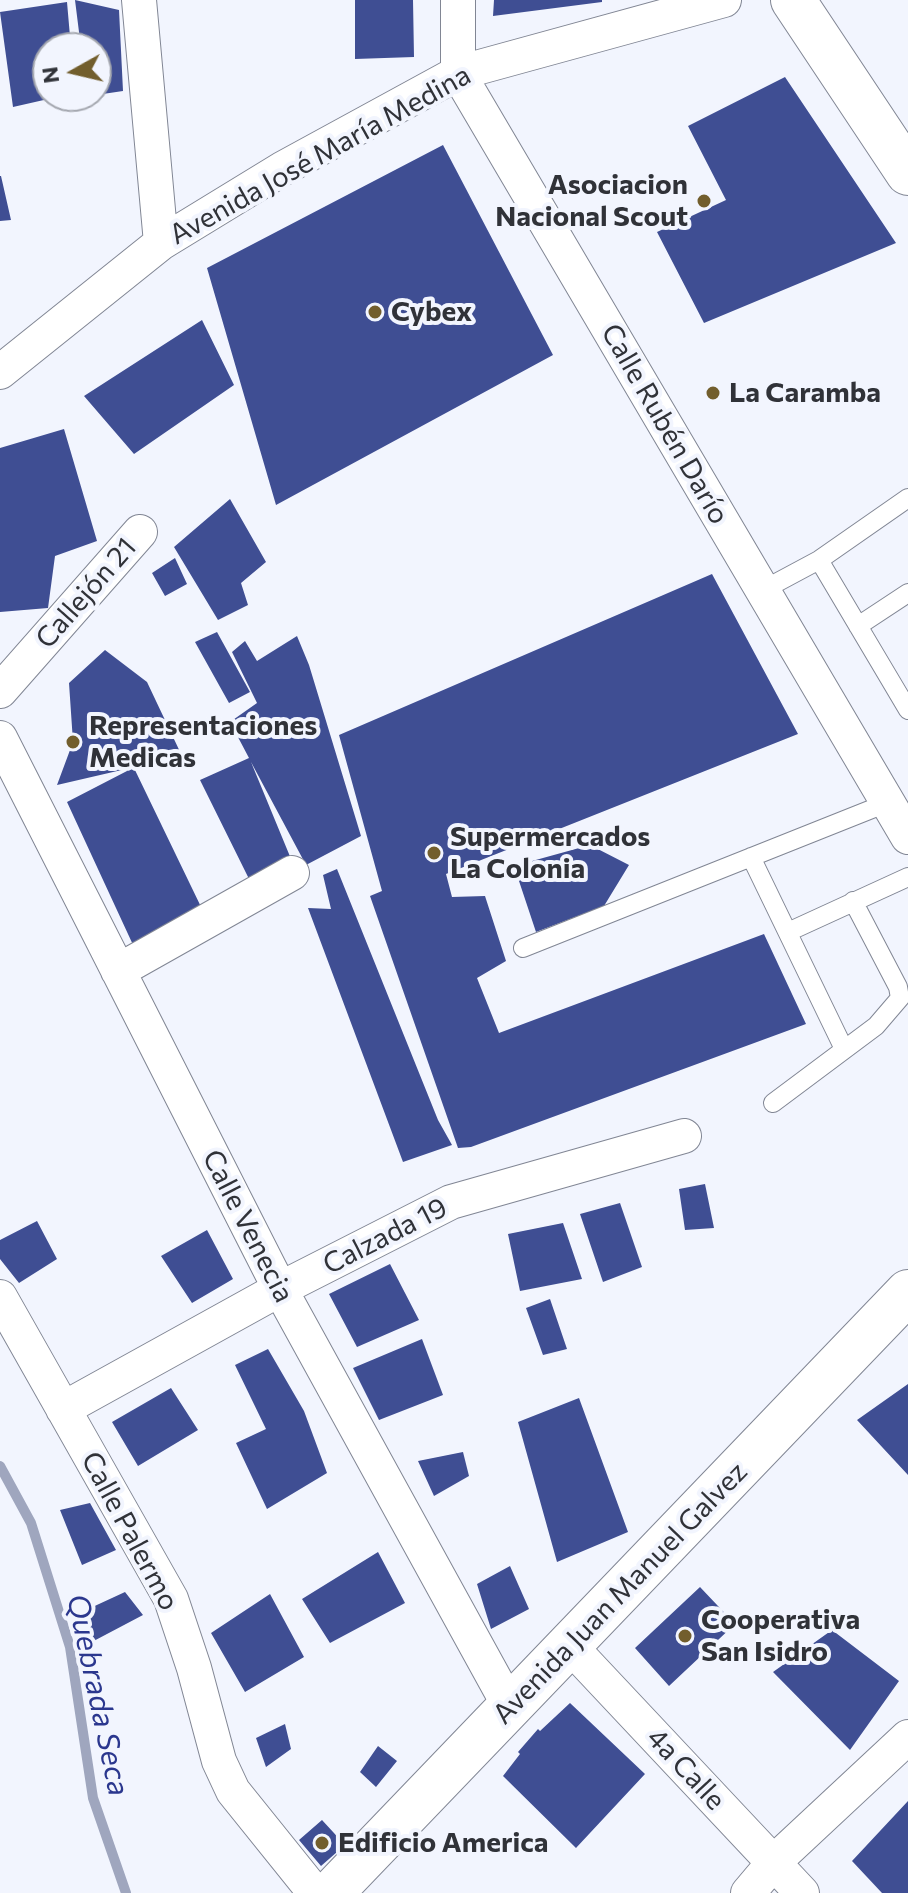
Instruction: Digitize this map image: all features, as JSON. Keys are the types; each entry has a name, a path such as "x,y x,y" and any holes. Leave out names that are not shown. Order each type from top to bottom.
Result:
{"street":[{"path":"139,0 161,243"},
{"path":"458,0 458,73"},
{"name":"Avenida José María Medina","path":"0,372 161,243 282,169 458,73 724,0"},
{"path":"793,0 908,173"},
{"name":"Calle Rubén Darío","path":"458,73 908,837"},
{"name":"Callejón 21","path":"0,691 140,532"},
{"name":"Calle Venecia","path":"0,738 280,1289 510,1707"},
{"path":"118,971 292,873"},
{"name":"Calzada 19","path":"63,1409 280,1289 451,1202 684,1136"},
{"name":"Avenida Juan Manuel Galvez","path":"331,1893 908,1292"},
{"name":"Calle Palermo","path":"0,1297 171,1599 194,1668 219,1761 233,1791 315,1893"},
{"name":"4a Calle","path":"569,1645 802,1893"},
{"path":"748,1893 775,1861 908,1737"}],"lane":[{"path":"763,590 819,560 908,498"},
{"path":"819,560 908,710"},
{"path":"858,626 908,593"},
{"path":"523,948 887,803"},
{"path":"751,857 844,1049"},
{"path":"788,932 908,877"},
{"path":"773,1103 876,1026 900,998 898,987 853,901"}],"building":[{"path":"75,0 119,10 123,91 112,93 112,32 79,32"},
{"path":"355,0 413,0 414,57 355,59"},
{"path":"494,0 602,0 602,2 493,16"},
{"path":"67,2 70,32 32,32 32,103 13,107 0,12"},
{"path":"785,77 896,243 704,323 657,232 726,200 688,126"},
{"name":"Cybex","path":"443,145 553,355 276,505 207,268"},
{"path":"1,176 11,220 0,221"},
{"path":"202,320 234,385 134,454 84,396"},
{"path":"64,429 97,541 55,556 48,608 0,612 0,448"},
{"path":"230,499 266,562 241,583 248,605 218,620 174,547"},
{"path":"175,558 187,584 165,596 152,573"},
{"name":"Supermercados La Colonia","path":"712,574 798,734 446,874 452,897 485,896 506,961 477,978 499,1033 764,934 806,1024 471,1147 458,1148 370,896 382,891 339,735"},
{"path":"217,632 250,692 229,703 195,642"},
{"path":"297,636 309,665 361,836 306,865 251,762 296,871 252,885 200,780 249,758 230,722 257,703 232,652 245,641 257,661"},
{"path":"105,650 147,682 182,756 134,768 203,911 134,947 67,802 127,771 57,785 73,742 69,683"},
{"path":"590,845 629,865 604,906 536,932 514,866"},
{"path":"337,869 438,1120 452,1145 403,1162 308,908 331,909 323,875"},
{"path":"705,1184 714,1228 685,1230 679,1189"},
{"path":"620,1203 642,1267 603,1282 580,1214"},
{"path":"37,1221 57,1259 19,1283 0,1259 0,1240"},
{"path":"563,1223 582,1279 520,1291 508,1234"},
{"path":"207,1230 233,1279 192,1303 161,1256"},
{"path":"390,1264 419,1320 357,1347 329,1294"},
{"path":"550,1299 567,1349 543,1355 526,1308"},
{"path":"422,1339 443,1395 379,1420 353,1368"},
{"path":"268,1349 304,1411 327,1473 267,1509 236,1443 266,1429 235,1365"},
{"path":"908,1384 908,1475 857,1420"},
{"path":"171,1388 198,1430 138,1466 112,1422"},
{"path":"579,1398 628,1532 557,1562 518,1422"},
{"path":"463,1452 469,1476 434,1496 418,1461"},
{"path":"90,1503 116,1550 82,1565 60,1510"},
{"path":"378,1552 405,1603 330,1643 302,1599"},
{"path":"510,1566 529,1609 491,1629 477,1584"},
{"name":"Cooperativa San Isidro","path":"700,1587 735,1624 669,1686 635,1648"},
{"path":"125,1592 143,1615 88,1644 73,1616"},
{"path":"270,1594 304,1657 245,1692 211,1633"},
{"path":"832,1630 899,1681 850,1750 773,1672"},
{"path":"570,1703 645,1774 576,1848 503,1776 538,1729 540,1731"},
{"path":"285,1724 291,1749 266,1767 256,1738"},
{"path":"378,1746 397,1761 376,1787 360,1772"},
{"path":"908,1801 908,1893 882,1893 852,1861"},
{"name":"Edificio America","path":"322,1820 345,1845 321,1866 299,1840"}],"waterway":[{"name":"Quebrada Seca","path":"0,1466 31,1523 70,1647 93,1798 126,1893"}],"place":[{"name":"Asociacion Nacional Scout","path":"704,201"},
{"name":"Cybex","path":"375,312"},
{"name":"La Caramba","path":"713,393"},
{"name":"Representaciones Medicas","path":"73,742"},
{"name":"Supermercados La Colonia","path":"434,853"},
{"name":"Cooperativa San Isidro","path":"685,1636"},
{"name":"Edificio America","path":"322,1843"}]}
